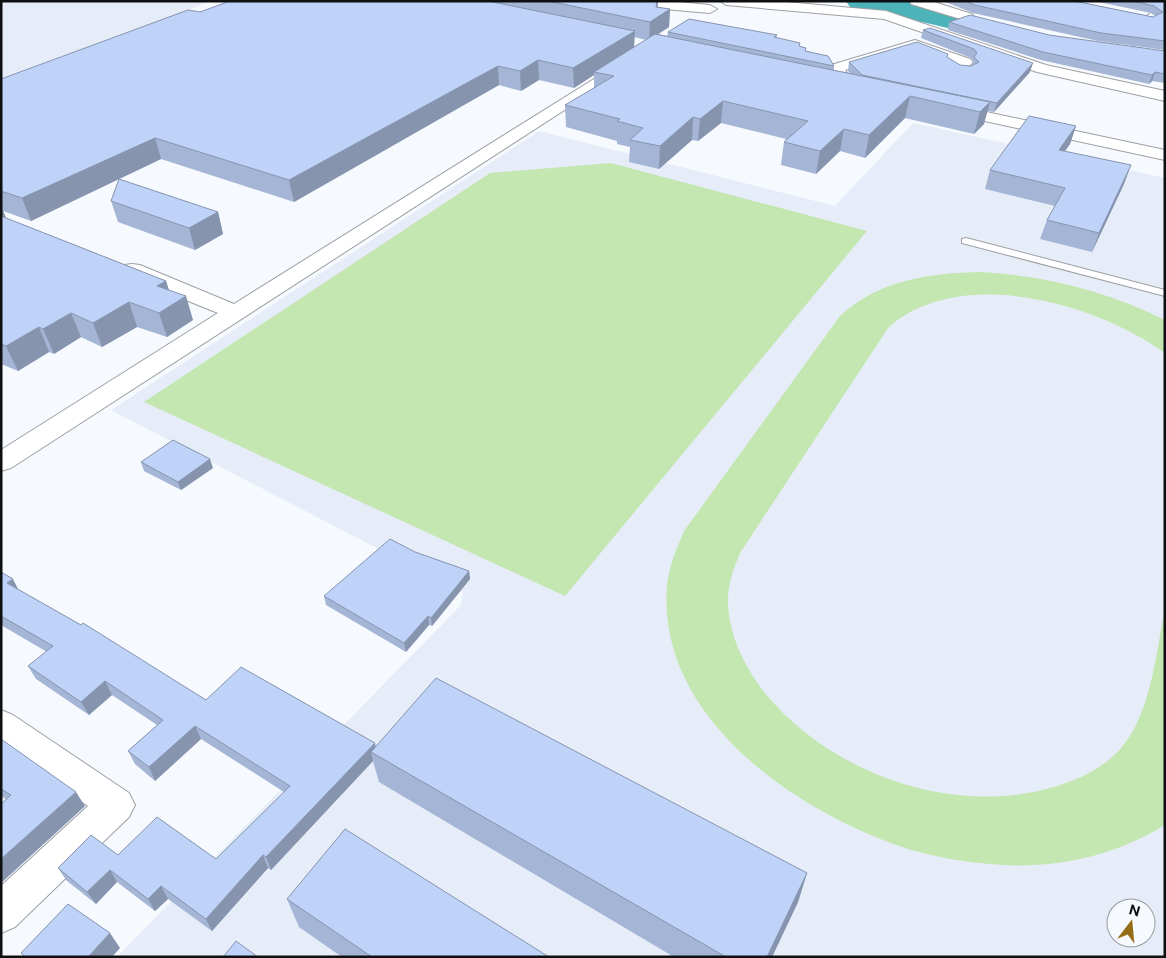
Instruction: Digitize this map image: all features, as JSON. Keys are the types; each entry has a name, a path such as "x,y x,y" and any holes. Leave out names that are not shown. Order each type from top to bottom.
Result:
{"street":[{"path":"561,1 626,7 652,4 714,5"},
{"path":"726,1 886,15 1042,69 1165,96"},
{"path":"916,1 986,21"},
{"path":"928,1 967,16"},
{"path":"693,20 714,5"},
{"path":"1119,50 1165,7"},
{"path":"1131,15 1151,19"},
{"path":"854,88 844,81 836,68 915,44 965,62 954,65 967,70"},
{"path":"1103,48 1138,52"},
{"path":"1,462 644,52"},
{"path":"825,82 874,92"},
{"path":"932,105 1165,155"},
{"path":"109,261 235,312"},
{"path":"1,725 116,805 1,913"}],"lane":[{"path":"966,241 1165,293"}],"shaded area":[{"path":"1,1 210,1 1,87"},
{"path":"913,123 1165,178 1165,957 117,957 461,605 463,593 111,410 539,131 835,206"}],"green space":[{"path":"611,163 867,231 565,596 144,402 490,173"},
{"path":"981,272 1052,281 1098,293 1143,310 1165,320 1165,353 1136,335 1103,319 1066,306 1027,298 989,295 952,298 917,309 888,328 740,553 729,588 729,613 734,637 744,661 757,683 792,721 823,746 858,766 895,781 933,791 973,796 1012,795 1050,788 1070,782 1088,773 1114,755 1131,734 1146,700 1165,609 1165,825 1107,852 1066,862 1003,865 950,859 899,846 858,829 816,807 775,781 738,750 707,715 683,675 669,632 668,578 684,531 840,316 871,294 906,281 943,274"}],"building":[{"path":"230,1 488,1 635,31 573,68 538,60 520,71 498,66 289,180 155,138 22,198 1,191 1,79 188,10 200,12"},
{"path":"548,1 657,1 656,7 670,9 650,22"},
{"path":"965,1 1074,1 1153,17 1163,12 1154,6 1133,1 1165,1 1165,41 1101,33 975,5"},
{"path":"970,15 1049,35 1165,51 1165,74 1155,72 1152,75 1043,52 949,22"},
{"path":"689,19 777,35 774,37 800,43 799,46 806,48 805,51 828,56 834,66 668,32"},
{"path":"930,28 1033,63 997,103 862,75 849,62 917,42 948,54 947,57 960,65 971,66 979,62 974,57 977,53 974,49 923,30"},
{"path":"655,34 990,102 980,112 910,96 869,135 844,129 820,151 784,142 808,121 723,101 700,119 693,117 660,146 630,140 643,128 617,121 620,119 565,105 614,76 594,72"},
{"path":"1029,116 1076,126 1059,150 1131,165 1099,233 1047,220 1065,188 990,170"},
{"path":"119,179 218,212 189,228 111,201"},
{"path":"1,216 166,281 157,286 186,296 159,313 129,302 93,323 71,313 43,329 39,327 6,346 1,344"},
{"path":"173,440 210,459 178,482 141,462"},
{"path":"390,539 415,552 469,571 431,618 428,616 404,643 324,596"},
{"path":"1,572 13,579 7,583 81,625 83,623 206,700 241,667 375,743 266,857 263,855 206,919 161,886 148,899 110,870 87,892 58,868 91,835 118,855 157,817 216,859 290,786 195,726 149,767 128,751 163,720 105,681 81,702 28,666 53,646 1,616"},
{"path":"436,678 807,873 767,957 726,957 371,752"},
{"path":"1,739 76,792 1,859 1,804 11,795 1,789"},
{"path":"345,829 549,957 372,957 287,899"},
{"path":"68,904 110,933 88,957 25,957 21,953"},
{"path":"236,941 258,957 223,957"}],"waterway":[{"path":"860,1 931,15 1109,58 1165,63"}]}
